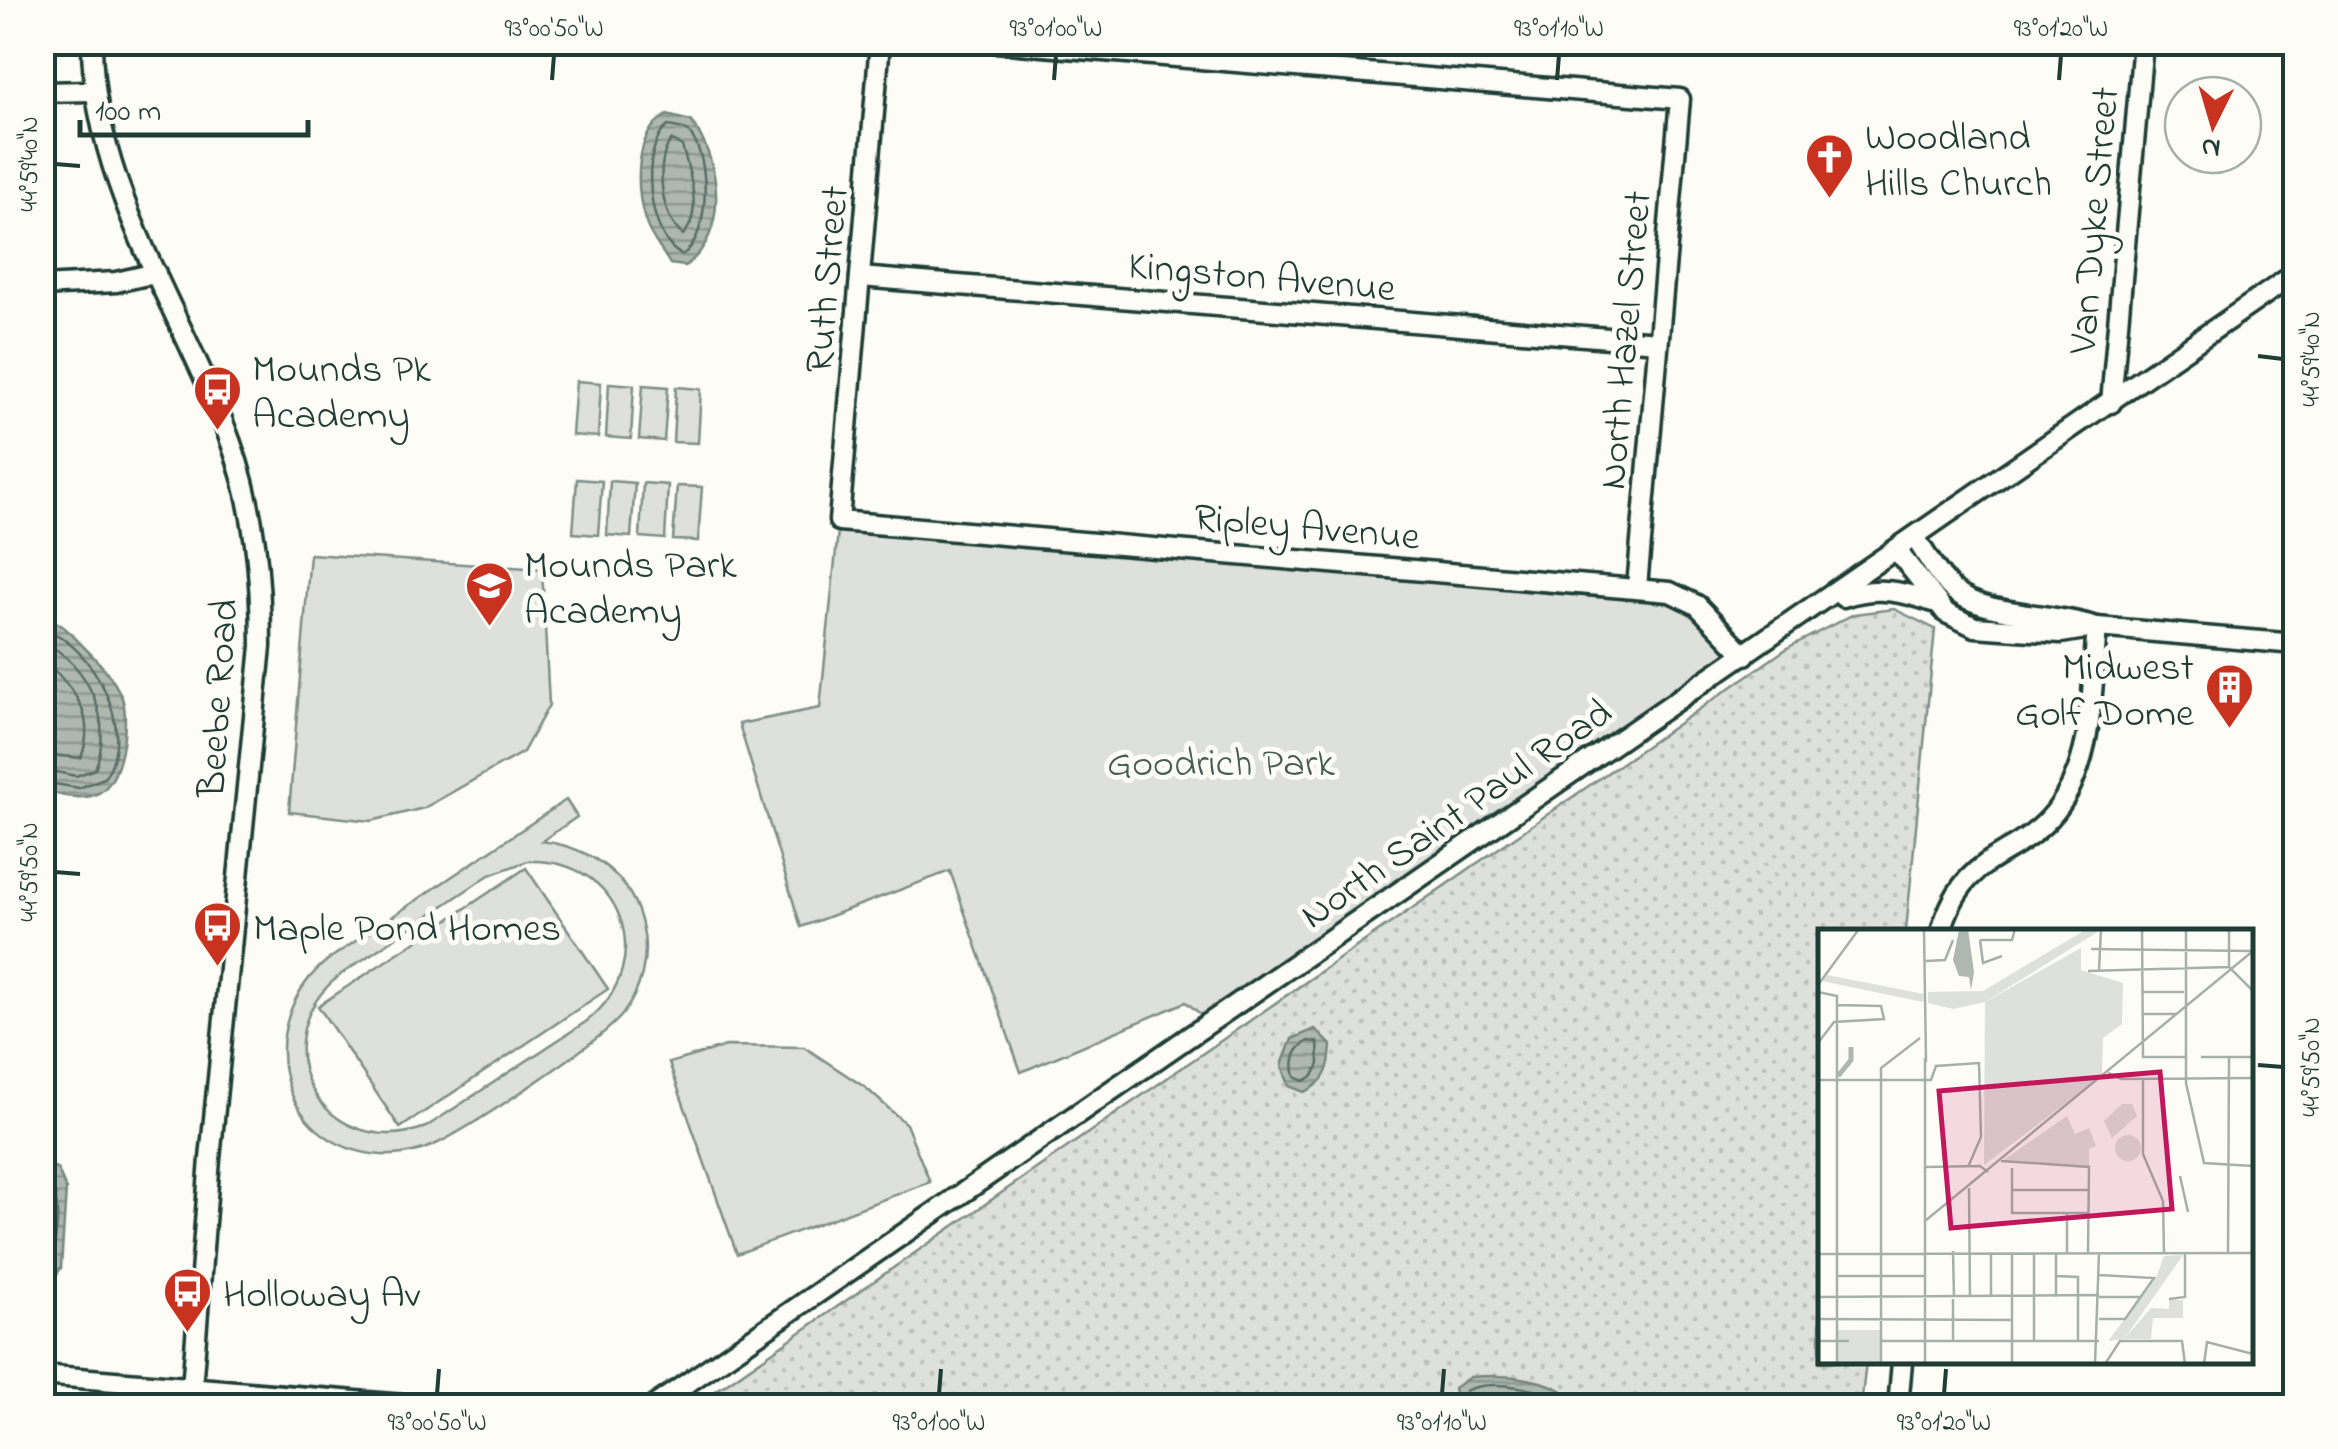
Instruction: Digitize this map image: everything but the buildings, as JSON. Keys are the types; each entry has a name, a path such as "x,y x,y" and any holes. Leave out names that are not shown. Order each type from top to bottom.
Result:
{"street":[{"name":"Beebe Road","path":"92,42 92,91 110,162 232,447 252,520 261,601 261,646 211,1141 192,1388"},
{"name":"Ruth Street","path":"840,521 880,42"},
{"path":"995,42 1110,47"},
{"name":"Van Dyke Street","path":"2111,403 2143,42"},
{"name":"North Hazel Street","path":"1110,47 1680,99 1637,587"},
{"path":"42,92 92,91"},
{"path":"42,286 116,282 156,272"},
{"name":"North Saint Paul Road","path":"654,1406 1898,552 2296,273"},
{"name":"Kingston Avenue","path":"860,278 1658,342"},
{"name":"Ripley Avenue","path":"840,521 1637,587 1670,592 1697,605 1746,654"},
{"path":"1916,539 1947,584 1973,602 2063,615 2097,627 2296,644"},
{"path":"1898,552 1936,603 1954,619 1988,629 2061,634 2097,627"},
{"path":"1823,603 1867,590 1900,590 1936,603"},
{"path":"1942,929 1967,880 1994,855 2049,819 2076,779 2086,741 2097,627"},
{"path":"1898,1406 1902,1364"},
{"path":"42,1375 416,1406"}],"green space":[{"path":"576,381 601,383 598,437 572,435"},
{"path":"609,383 634,385 631,439 606,437"},
{"path":"643,385 668,387 664,441 639,439"},
{"path":"676,387 701,389 698,443 673,442"},
{"path":"577,479 602,481 598,535 573,533"},
{"path":"610,481 635,483 631,537 607,535"},
{"path":"643,483 668,485 665,539 640,537"},
{"path":"677,486 702,487 698,541 673,540"},
{"name":"Goodrich Park","path":"839,521 1637,587 1697,605 1745,655 1211,1023 1186,1002 1021,1072 950,871 801,927 739,724 820,708"},
{"path":"310,554 542,569 549,705 523,752 424,808 371,821 289,812"},
{"path":"1894,609 1935,629 1906,929 1818,929 1818,1364 1866,1364 1861,1406 694,1406 1789,647 1854,614"},
{"path":"566,800 577,817 542,841 577,850 608,868 630,894 645,940 639,985 629,1006 609,1028 533,1084 451,1136 422,1150 395,1155 346,1147 318,1130 298,1106 286,1078 283,1046 289,1015 304,985 329,959","holes":["528,861 560,864 587,876 607,894 620,917 625,943 622,971 609,997 587,1021 426,1127 390,1134 358,1128 332,1113 313,1090 303,1063 303,1033 315,1003 340,975 489,875"]},
{"path":"526,868 608,989 400,1128 318,1006"},
{"path":"726,1046 804,1047 866,1088 906,1124 930,1182 737,1254 669,1063"}],"water":[{"path":"667,115 691,121 709,156 714,176 715,217 709,236 685,266 670,264 654,239 640,195 643,148 656,123"},
{"path":"43,618 63,627 92,656 124,703 124,739 114,776 99,793 88,797 43,790"},
{"path":"1315,1029 1331,1045 1329,1061 1322,1079 1304,1092 1289,1086 1282,1065 1292,1039"},
{"path":"42,1159 58,1170 66,1189 61,1268 43,1294"},
{"path":"1470,1377 1515,1377 1545,1383 1571,1396 1581,1406 1458,1406 1454,1388"}],"place":[{"name":"Woodland Hills Church","path":"1830,200"},
{"name":"Mounds Pk Academy","path":"217,432"},
{"name":"Mounds Park Academy","path":"489,628"},
{"name":"Midwest Golf Dome","path":"2229,730"},
{"name":"Maple Pond Homes","path":"218,968"},
{"name":"Holloway Av","path":"188,1334"}]}
